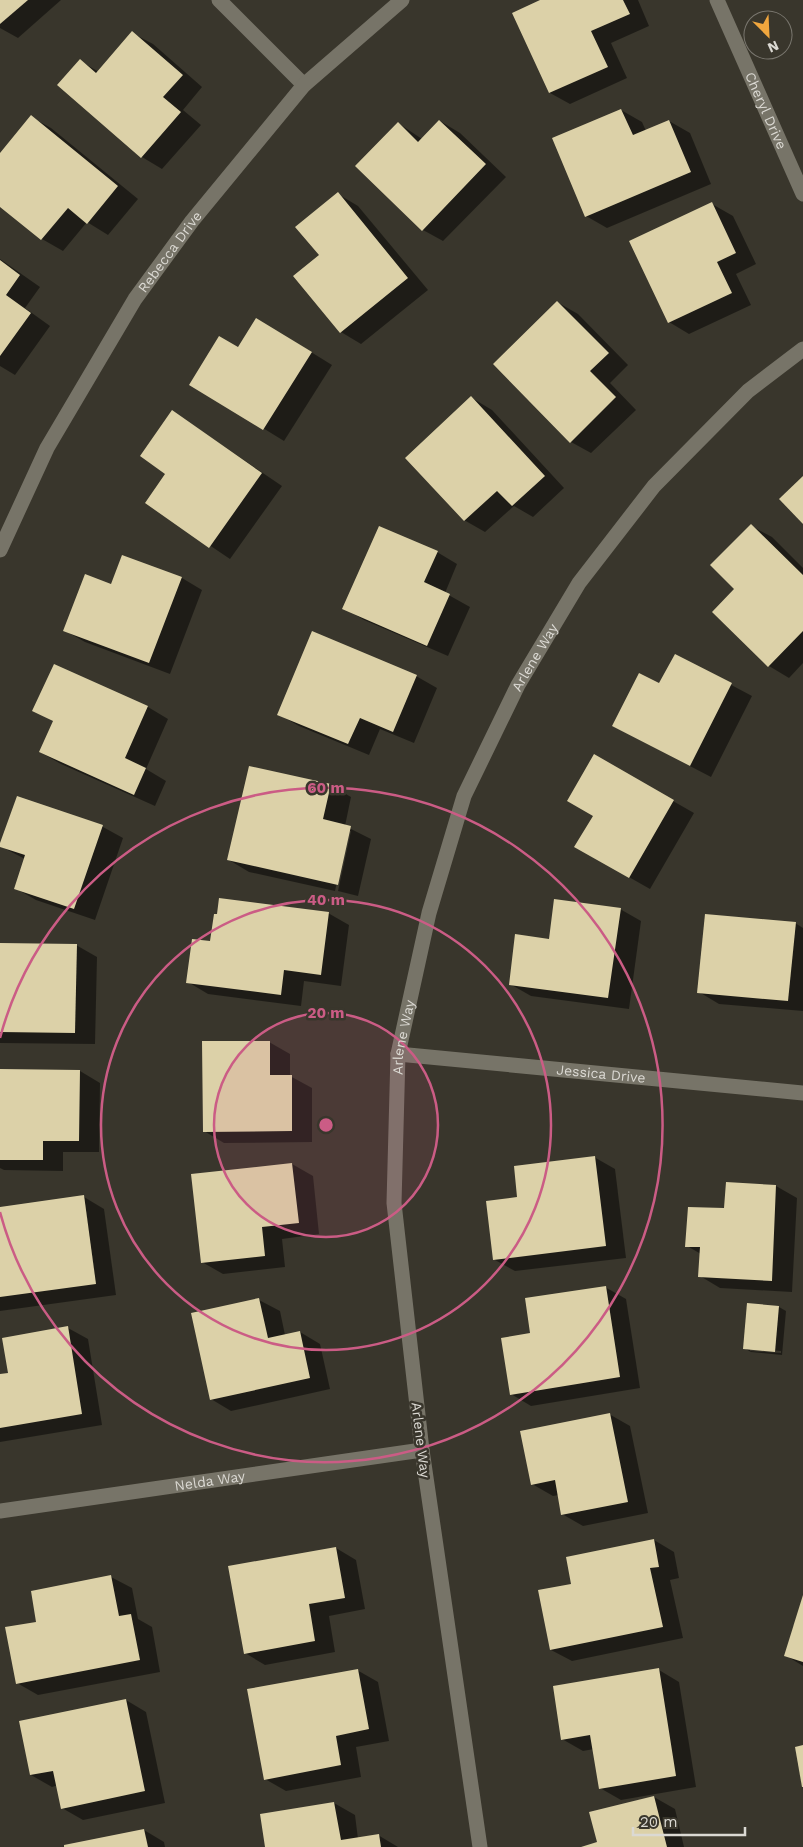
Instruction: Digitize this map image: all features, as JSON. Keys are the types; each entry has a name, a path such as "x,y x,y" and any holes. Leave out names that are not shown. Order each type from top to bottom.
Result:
{"street":[{"path":"218,0 304,85"},
{"name":"Rebecca Drive","path":"0,550 47,448 135,300 192,221 304,85 402,0"},
{"name":"Cheryl Drive","path":"717,0 803,194"},
{"name":"Arlene Way","path":"480,1847 422,1450 394,1203 398,1054 429,913 464,796 518,685 579,584 654,486 748,390 803,349"},
{"name":"Jessica Drive","path":"398,1054 803,1093"},
{"name":"Nelda Way","path":"0,1512 422,1450"}],"building":[{"path":"0,0 28,0 0,24"},
{"path":"540,0 623,0 630,14 591,31 608,67 549,93 512,13"},
{"path":"132,31 183,75 163,97 181,112 141,158 57,85 80,59 96,73"},
{"path":"621,109 633,135 669,120 691,172 585,217 552,138"},
{"path":"31,115 118,186 87,224 68,208 41,240 0,207 0,153"},
{"path":"439,120 486,164 422,231 355,166 398,122 418,142"},
{"path":"338,192 408,278 340,333 293,276 319,255 295,227"},
{"path":"712,202 736,253 717,262 732,293 668,323 629,241"},
{"path":"0,260 20,275 6,295 31,313 0,356"},
{"path":"557,301 609,353 590,371 616,397 570,443 493,364"},
{"path":"256,318 312,352 263,430 189,385 219,336 238,347"},
{"path":"471,396 545,476 512,506 497,491 464,521 405,458"},
{"path":"172,410 262,473 209,548 145,503 165,474 140,456"},
{"path":"803,476 803,524 779,499"},
{"path":"751,524 803,575 803,631 768,667 712,612 734,589 710,565"},
{"path":"379,526 438,551 424,582 450,594 427,646 342,609"},
{"path":"122,555 182,577 149,663 63,631 85,574 111,584"},
{"path":"312,631 417,675 393,732 360,718 348,744 277,715"},
{"path":"675,654 732,683 690,766 612,726 639,673 659,683"},
{"path":"54,664 148,706 125,758 146,768 134,795 39,752 53,721 32,711"},
{"path":"594,754 674,800 629,878 574,847 593,816 567,801"},
{"path":"249,766 331,784 323,819 351,826 338,885 227,860"},
{"path":"17,796 103,825 74,909 14,889 25,855 0,847 0,843"},
{"path":"219,898 329,912 321,975 284,970 281,995 186,983 192,939 210,941 214,914 217,914"},
{"path":"554,899 621,908 608,998 509,985 515,934 549,939"},
{"path":"705,914 796,922 788,1001 697,993"},
{"path":"0,943 77,944 75,1033 0,1032"},
{"path":"202,1041 270,1041 270,1075 292,1075 292,1131 203,1132"},
{"path":"0,1069 80,1070 79,1141 43,1141 43,1160 0,1160"},
{"path":"595,1156 606,1246 493,1260 486,1201 517,1197 514,1166"},
{"path":"292,1163 299,1223 262,1227 265,1256 201,1263 191,1174"},
{"path":"726,1182 776,1185 772,1281 698,1277 700,1247 685,1247 688,1207 724,1208"},
{"path":"84,1195 96,1284 0,1297 0,1207"},
{"path":"606,1286 620,1377 510,1395 501,1338 530,1333 525,1298"},
{"path":"259,1298 268,1338 300,1331 310,1378 210,1400 191,1313"},
{"path":"747,1303 779,1306 775,1352 743,1349"},
{"path":"68,1326 82,1414 0,1428 0,1374 8,1373 2,1338"},
{"path":"610,1413 628,1502 561,1515 555,1480 531,1485 520,1431"},
{"path":"654,1539 659,1567 650,1568 663,1627 550,1650 538,1590 571,1584 566,1557"},
{"path":"336,1547 345,1598 309,1604 315,1641 244,1654 228,1566"},
{"path":"111,1575 119,1616 131,1614 140,1660 16,1684 5,1627 36,1622 31,1591"},
{"path":"803,1595 803,1662 784,1656"},
{"path":"659,1668 676,1776 599,1789 590,1735 561,1740 553,1686"},
{"path":"358,1669 369,1729 336,1736 341,1765 264,1780 247,1689"},
{"path":"126,1699 145,1791 61,1809 53,1771 30,1775 19,1721"},
{"path":"803,1745 803,1787 802,1787 795,1747"},
{"path":"654,1796 667,1847 581,1847 597,1842 589,1812"},
{"path":"334,1802 341,1840 379,1834 381,1847 265,1847 260,1814"},
{"path":"144,1829 148,1847 64,1847 64,1845"}]}
